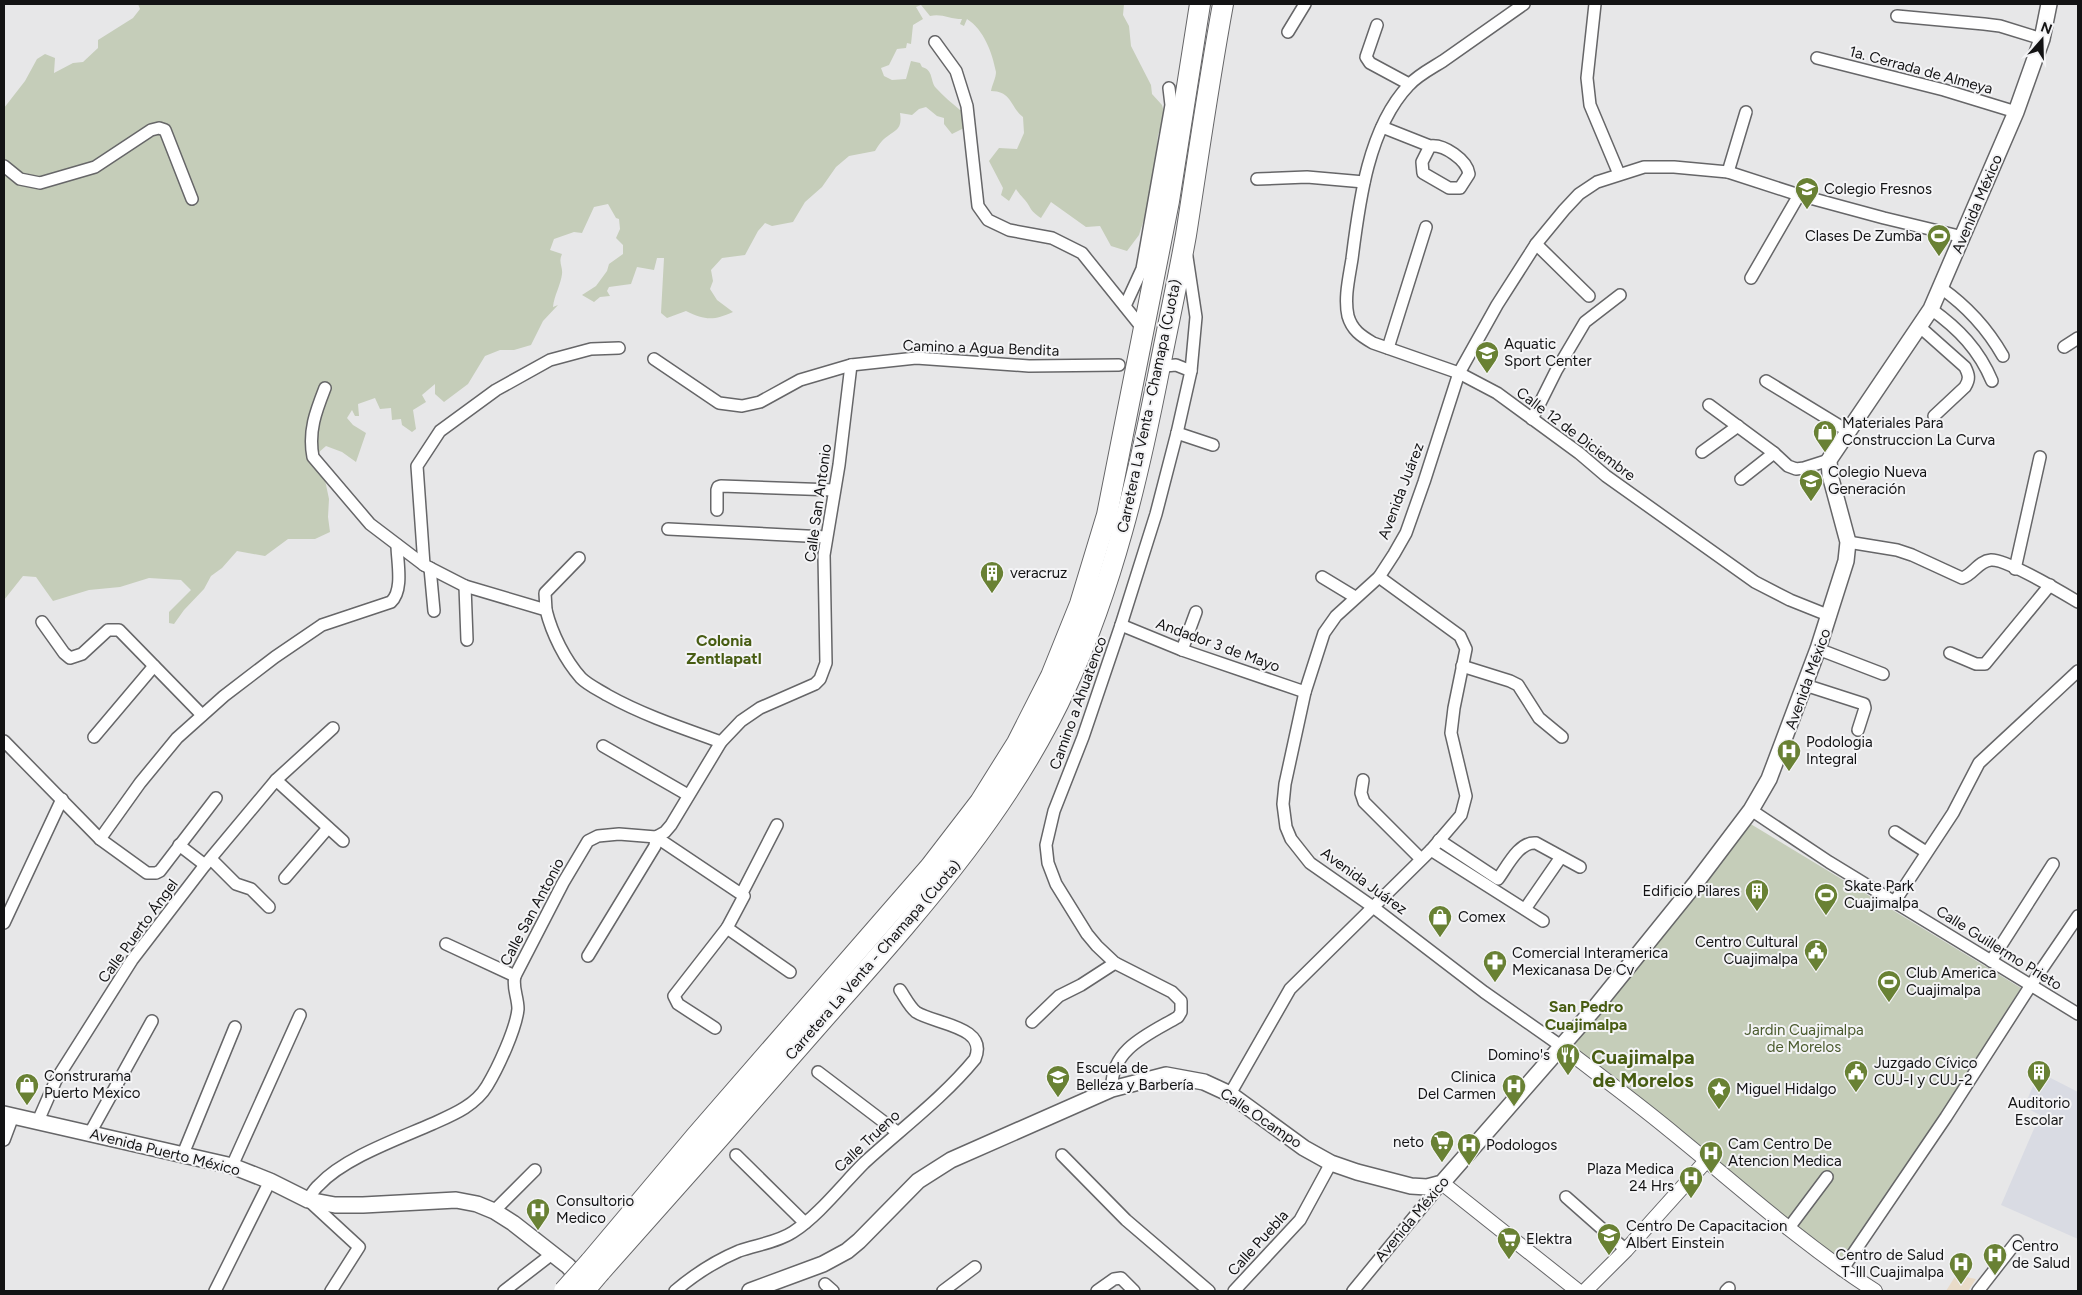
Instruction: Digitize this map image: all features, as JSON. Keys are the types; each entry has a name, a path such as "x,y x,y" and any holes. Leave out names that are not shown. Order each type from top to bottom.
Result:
{"highway":[{"name":"Carretera La Venta - Chamapa (Cuota)","path":"584,1291 595,1267 696,1136 930,868 980,802 1017,743 1051,676 1080,604 1107,515 1169,200 1200,4"},
{"name":"Carretera La Venta - Chamapa (Cuota)","path":"564,1291 595,1267 889,946 949,874 999,804 1041,736 1084,648 1099,610 1129,514 1185,241 1212,62 1223,4"}],"main road":[{"name":"Avenida México","path":"1442,1183 1594,1009 1695,884 1751,810 1769,779 1830,616 1846,562 1848,542 1830,475 1828,460 1932,309 2016,112 2042,39 2049,4"},
{"name":"Calle Ocampo","path":"750,1291 823,1264 847,1251 918,1181 951,1160 1112,1089 1166,1075 1204,1082 1230,1094 1304,1148 1331,1163 1357,1172 1412,1186 1442,1183"},
{"name":"Avenida Puerto México","path":"9,1115 232,1166 270,1181 308,1200 335,1205 456,1200 476,1204 494,1211 512,1223 568,1266 591,1291"}],"street":[{"path":"1288,32 1305,4"},
{"name":"Calle 12 de Diciembre","path":"1524,4 1409,84 1382,127 1364,182 1346,299 1348,316 1353,328 1362,337 1459,373 1497,393 1606,476 1756,582 1790,600 1830,616"},
{"path":"1595,4 1587,78 1590,105 1619,174"},
{"path":"1896,16 1992,25 2042,39"},
{"path":"1377,26 1366,58 1370,63 1409,84"},
{"path":"935,42 956,71 966,106 978,206 988,220 1009,230 1052,238 1082,253 1139,324"},
{"name":"1a. Cerrada de Almeya","path":"1817,58 1936,88 2016,112"},
{"path":"1125,306 1142,269 1171,105 1170,88"},
{"path":"1728,172 1746,112"},
{"path":"1382,127 1430,146"},
{"path":"4,166 20,179 40,183 105,162 151,130 160,128 165,130 192,199"},
{"name":"Avenida Juárez","path":"1875,1291 1842,1270 1788,1229 1678,1136 1561,1046 1484,992 1373,907 1310,863 1298,849 1286,827 1283,804 1285,784 1305,692 1324,633 1336,616 1379,577 1406,533 1459,373 1497,305 1536,244 1579,194 1597,182 1644,168 1728,172 1799,195 1963,237"},
{"path":"1257,179 1307,177 1364,182"},
{"path":"1750,278 1799,195"},
{"path":"1388,348 1426,227"},
{"name":"Camino a Ahuatenco","path":"1112,1089 1111,1076 1118,1061 1133,1044 1178,1017 1182,1007 1180,998 1115,962 1087,934 1059,890 1048,863 1046,845 1054,811 1083,736 1121,626 1156,514 1177,433 1191,370 1196,317 1185,241"},
{"path":"1536,244 1589,296"},
{"path":"1941,288 1961,302 1972,313 1995,342 2003,356"},
{"path":"1532,419 1556,371 1585,322 1620,295"},
{"path":"1932,309 1960,330 1985,365 1992,381"},
{"path":"1920,327 1965,367 1969,380 1966,387 1934,416"},
{"path":"2064,347 2078,338"},
{"path":"434,611 427,567 417,466 440,431 496,390 550,360 591,349 620,348"},
{"name":"Camino a Agua Bendita","path":"654,359 719,403 742,406 760,402 800,380 850,365 916,358 1029,366 1119,365"},
{"path":"1169,363 1191,370"},
{"name":"Calle San Antonio","path":"656,837 672,825 720,742 741,721 760,708 810,688 820,679 826,663 824,556 847,408 850,365"},
{"path":"1766,381 1848,431"},
{"path":"325,388 313,420 310,444 313,457 370,524 427,567 465,586 546,610"},
{"path":"1709,405 1774,453 1788,466 1796,469 1804,468 1828,460"},
{"path":"1702,452 1738,426"},
{"path":"1177,433 1213,445"},
{"path":"1741,479 1774,453"},
{"path":"2015,569 2040,457"},
{"path":"717,510 717,490 721,486 834,490"},
{"path":"668,529 826,537"},
{"path":"1848,542 1897,550 1962,578 1968,576 1979,565 1990,560 2050,585 2078,602"},
{"path":"100,839 140,783 177,738 253,672 322,625 391,602 396,598 398,590 397,545"},
{"path":"579,558 548,589 544,598 556,639 582,678 624,704 720,742"},
{"path":"1230,1094 1290,989 1431,850 1461,815 1466,796 1452,733 1466,649 1460,636 1379,577"},
{"path":"1322,578 1355,597"},
{"path":"1950,653 1976,664 1985,664 2050,585"},
{"path":"465,586 467,640"},
{"path":"1182,650 1196,612"},
{"path":"42,622 64,653 70,658 82,654 108,630 115,629 123,634 202,716"},
{"name":"Andador 3 de Mayo","path":"1121,626 1182,650 1305,692"},
{"path":"1818,649 1883,674"},
{"path":"94,737 154,666"},
{"path":"1462,666 1518,685 1539,718 1562,737"},
{"path":"1895,901 1953,813 1979,763 2078,671"},
{"path":"1805,684 1864,704 1865,708 1858,730"},
{"name":"Calle Puerto Ángel","path":"38,1121 56,1080 132,960 208,862 333,728"},
{"path":"4,759 6,744"},
{"path":"6,744 100,839 140,870 152,874 160,871 178,845 216,798"},
{"path":"603,746 688,795"},
{"path":"1363,780 1361,793 1364,802 1421,858"},
{"path":"280,783 343,841"},
{"path":"4,923 62,799"},
{"name":"Calle Guillermo Prieto","path":"1751,810 1830,862 2078,1014"},
{"path":"714,1028 678,1004 674,996 727,928 744,899 742,893 777,825"},
{"path":"285,878 328,828"},
{"path":"1895,832 1926,852"},
{"name":"Calle San Antonio","path":"308,1200 318,1185 346,1164 458,1112 476,1100 487,1086 502,1057 513,1028 518,1008 513,984 515,976 563,883 588,842 598,836 620,834 656,837 742,893"},
{"path":"588,956 655,846 656,837"},
{"path":"1439,840 1498,879 1525,844 1536,843 1580,867"},
{"path":"178,845 208,862 236,884 251,889 269,907"},
{"path":"1431,850 1543,921"},
{"path":"1525,909 1561,857"},
{"path":"1991,961 2053,864"},
{"path":"1842,1270 1946,1117 2078,916"},
{"path":"727,928 790,972"},
{"path":"446,944 515,976"},
{"path":"1032,1022 1060,996 1081,985 1115,962"},
{"name":"Calle Trueno","path":"675,1291 706,1267 739,1252 791,1233 805,1223 897,1132 970,1066 978,1052 977,1044 966,1031 916,1012 900,990"},
{"path":"232,1166 300,1015"},
{"path":"90,1133 152,1021"},
{"path":"183,1154 235,1028"},
{"path":"818,1072 897,1132"},
{"path":"4,1140 9,1115"},
{"path":"736,1155 805,1223"},
{"path":"1062,1155 1126,1220 1209,1291"},
{"path":"1585,1291 1626,1250 1706,1161"},
{"name":"Calle Puebla","path":"1234,1291 1294,1228 1331,1163"},
{"path":"494,1211 535,1170"},
{"path":"1788,1229 1827,1177"},
{"path":"215,1291 270,1181"},
{"path":"1442,1183 1578,1291"},
{"name":"Avenida México","path":"1352,1291 1442,1183"},
{"path":"1566,1197 1626,1250"},
{"path":"308,1200 359,1247 331,1291"},
{"path":"1978,1291 2016,1241"},
{"path":"504,1291 552,1254"},
{"path":"943,1291 975,1267"},
{"path":"1097,1291 1114,1279 1121,1278 1134,1291"}],"shaded area":[{"path":"2039,1072 2078,1092 2078,1239 2001,1205 2040,1115 2024,1107"},
{"name":"Centro de Salud T-lll Cuajimalpa","path":"1956,1275 1976,1279 1968,1291 1946,1291"}],"green space":[{"path":"138,4 1124,4 1123,15 1129,26 1131,46 1151,85 1152,94 1162,105 1165,116 1158,135 1152,194 1139,235 1127,251 1111,246 1100,226 1086,227 1051,202 1041,218 1032,210 1016,189 1009,201 1001,195 1003,188 989,161 999,148 1017,149 1024,133 1023,117 1010,100 1003,94 991,91 996,72 990,49 983,35 967,19 964,26 960,24 962,19 938,15 930,16 921,5 916,7 923,19 913,25 911,44 907,43 906,48 897,49 889,65 881,68 884,76 892,80 906,79 911,61 920,63 930,73 934,85 939,91 960,110 966,110 966,127 952,134 944,124 944,118 937,116 926,107 919,109 912,115 900,113 899,127 882,141 875,151 849,156 836,167 822,187 805,202 793,222 772,226 765,223 758,231 745,255 722,258 711,270 713,281 710,289 717,300 733,312 720,317 704,318 686,311 667,318 661,313 664,258 657,258 654,270 637,267 631,284 609,287 607,291 610,296 600,297 594,302 582,295 596,286 607,271 609,264 623,254 623,245 616,238 620,229 619,219 616,218 608,204 594,207 582,233 574,232 554,239 550,250 562,254 560,260 561,278 553,307 558,305 543,321 531,345 514,350 500,350 485,356 468,384 444,402 435,394 435,384 422,395 426,402 413,410 416,429 412,432 402,425 401,419 392,420 391,408 380,409 375,398 358,404 359,416 355,416 352,410 347,418 353,425 366,433 356,462 342,452 326,446 318,453 319,469 325,480 329,499 328,517 330,532 315,539 288,539 265,556 237,551 222,568 211,576 204,589 184,610 174,624 169,623 169,612 191,590 181,580 149,578 120,587 89,590 53,601 36,577 23,576 4,600 4,108 25,81 37,59 45,54 55,58 54,73 73,63 83,62 98,48 98,40 133,18 140,9"},
{"name":"Jardin Cuajimalpa de Morelos","path":"1749,823 2021,988 1844,1266 1561,1046"}],"place":[{"name":"Colegio Fresnos","path":"1807,210"},
{"name":"Clases De Zumba","path":"1939,257"},
{"name":"Aquatic Sport Center","path":"1487,374"},
{"name":"Materiales Para Construccion La Curva","path":"1825,453"},
{"name":"Colegio Nueva Generación","path":"1811,502"},
{"name":"veracruz","path":"992,594"},
{"name":"Podologia Integral","path":"1789,772"},
{"name":"Edificio Pilares","path":"1757,912"},
{"name":"Skate Park Cuajimalpa","path":"1826,916"},
{"name":"Comex","path":"1440,938"},
{"name":"Centro Cultural Cuajimalpa","path":"1816,972"},
{"name":"Comercial Interamerica Mexicanasa De Cv","path":"1495,983"},
{"name":"Club America Cuajimalpa","path":"1889,1003"},
{"name":"Domino's","path":"1568,1076"},
{"name":"Juzgado Cívico CUJ-I y CUJ-2","path":"1856,1093"},
{"name":"Auditorio Escolar","path":"2039,1093"},
{"name":"Escuela de Belleza y Barbería","path":"1058,1098"},
{"name":"Construrama Puerto Mexico","path":"27,1106"},
{"name":"Clinica Del Carmen","path":"1514,1107"},
{"name":"Miguel Hidalgo","path":"1719,1110"},
{"name":"neto","path":"1442,1163"},
{"name":"Podologos","path":"1469,1166"},
{"name":"Cam Centro De Atencion Medica","path":"1711,1174"},
{"name":"Plaza Medica 24 Hrs","path":"1691,1199"},
{"name":"Consultorio Medico","path":"538,1231"},
{"name":"Centro De Capacitacion Albert Einstein","path":"1609,1256"},
{"name":"Elektra","path":"1509,1260"},
{"name":"Centro de Salud","path":"1995,1276"},
{"name":"Centro de Salud T-lll Cuajimalpa","path":"1961,1285"}],"district":[{"name":"Colonia Zentlapatl","path":"724,649"},
{"name":"San Pedro Cuajimalpa","path":"1586,1015"},
{"name":"Cuajimalpa de Morelos","path":"1643,1068"}]}
